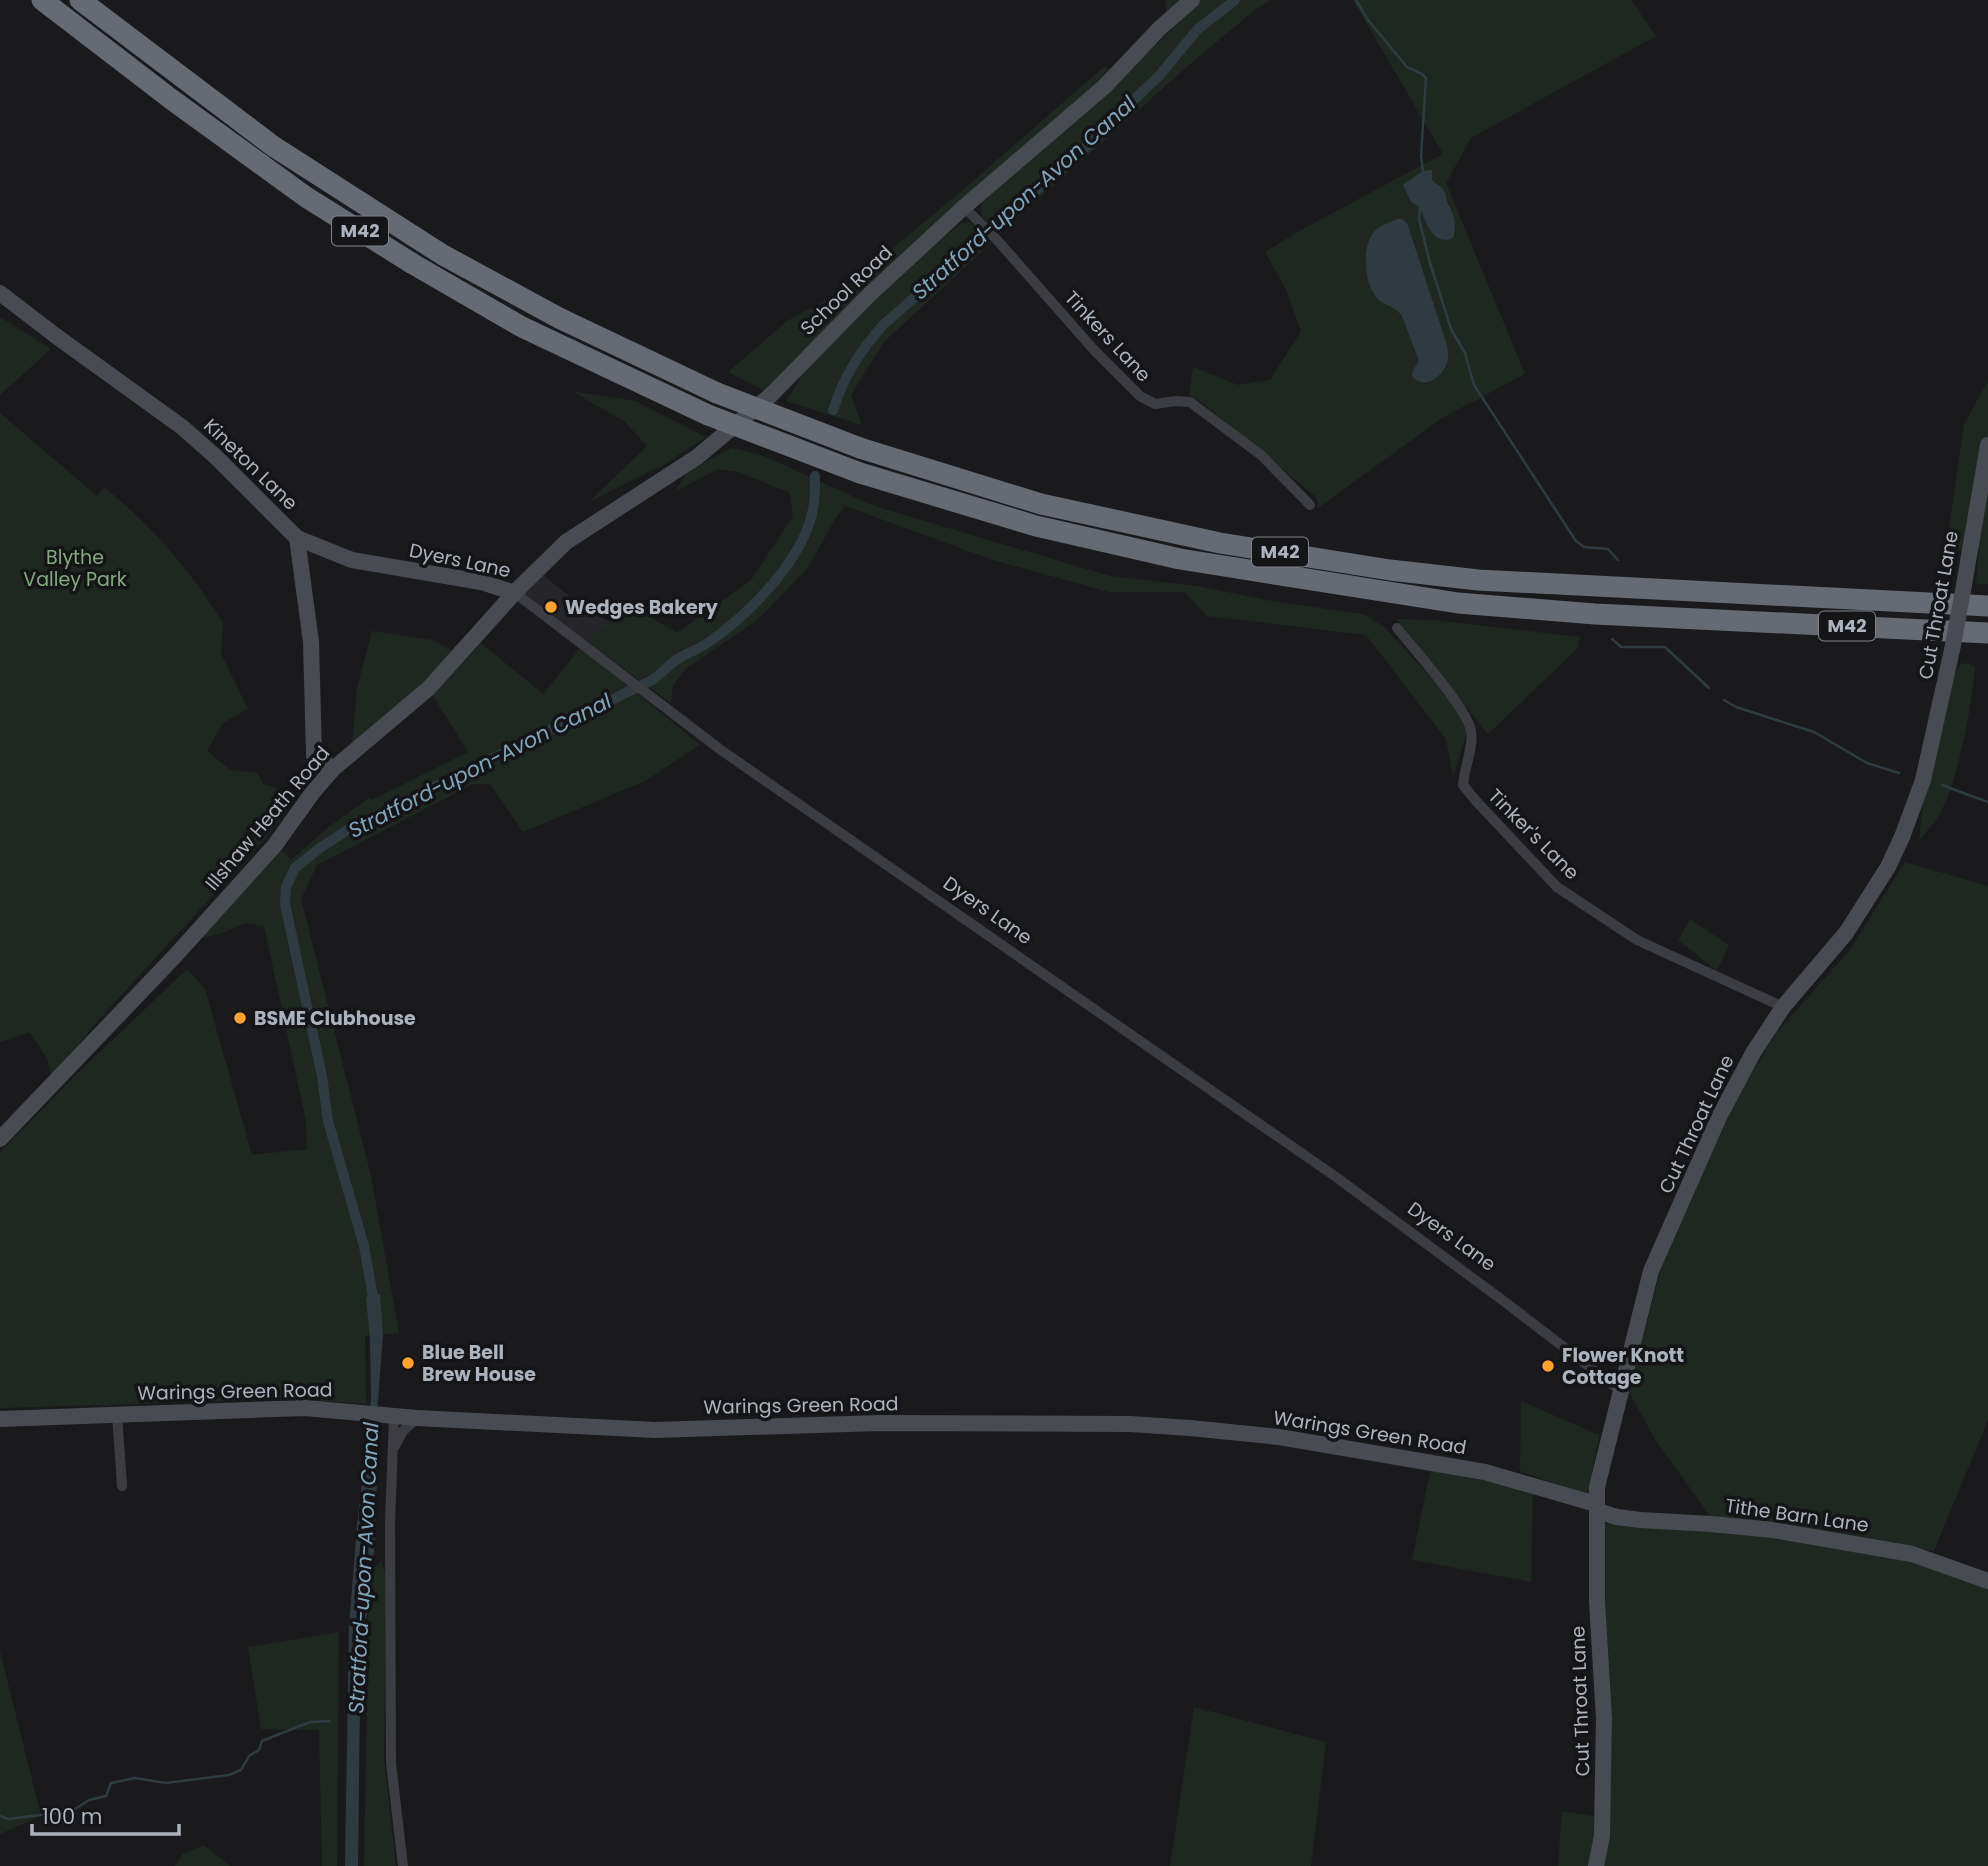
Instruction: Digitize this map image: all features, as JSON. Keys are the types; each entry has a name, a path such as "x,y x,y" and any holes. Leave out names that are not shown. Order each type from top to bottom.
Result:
{"highway":[{"name":"M42","path":"42,0 171,99 306,197 413,264 522,327 708,415 860,473 1036,526 1180,559 1458,603 1595,614 1988,633"},
{"name":"M42","path":"80,0 273,146 443,255 559,318 717,393 860,447 1041,504 1220,543 1390,570 1478,580 1988,606"}],"street":[{"name":"School Road","path":"515,593 566,542 697,457 771,395 869,295 964,207 1104,87 1160,28 1192,0"},
{"name":"Tinkers Lane","path":"964,207 998,241 1094,350 1140,396 1155,404 1190,402 1261,455 1310,505"},
{"name":"Kineton Lane","path":"0,293 182,427 297,538 311,642 313,792"},
{"name":"Cut Throat Lane","path":"1596,1866 1602,1836 1604,1772 1596,1507 1600,1473 1651,1271 1719,1117 1753,1052 1783,1007 1846,933 1888,867 1902,837 1923,780 1952,650 1988,444"},
{"name":"Dyers Lane","path":"297,538 352,561 481,582 515,593 721,750 1336,1177 1505,1301 1621,1391"},
{"name":"Illshaw Heath Road","path":"0,1139 175,956 275,845 333,769 429,688 515,593"},
{"name":"Tinker's Lane","path":"1397,628 1451,696 1468,723 1471,738 1464,785 1557,887 1637,940 1783,1007"},
{"path":"314,755 333,769"},
{"name":"Warings Green Road","path":"0,1419 305,1408 417,1418 655,1430 880,1423 1118,1424 1191,1428 1279,1437 1485,1472 1596,1507"},
{"path":"117,1414 122,1486"},
{"path":"388,1416 394,1447 390,1523 391,1763 403,1866"},
{"path":"394,1447 402,1431 417,1418"},
{"name":"Tithe Barn Lane","path":"1596,1507 1617,1517 1773,1531 1912,1554 1988,1581"}],"shaded area":[{"path":"540,573 577,602 611,623 587,642 521,594"}],"green space":[{"path":"1165,0 1270,0 1189,65 999,234 982,217 981,202 1101,97 1172,30"},
{"path":"1353,0 1631,0 1656,36 1471,138 1446,183 1525,374 1442,418 1318,508 1316,497 1203,403 1189,395 1193,367 1238,385 1270,380 1301,331 1286,290 1265,252 1443,154"},
{"path":"1104,67 1116,70 765,391 728,372 787,321 840,292"},
{"path":"970,222 991,243 884,342 851,395 862,425 786,401 805,371 842,328 928,249 961,223"},
{"path":"0,317 51,349 0,395"},
{"path":"1988,381 1988,584 1976,584 1979,550 1946,550 1964,424"},
{"path":"572,391 635,401 706,437 665,464 589,502 647,446 625,422"},
{"name":"Blythe Valley Park","path":"0,413 97,496 104,487 154,533 198,585 223,623 221,654 248,709 223,723 207,751 230,770 258,773 263,784 297,795 271,832 96,1023 51,1078 47,1059 30,1032 0,1042"},
{"path":"731,448 759,454 874,506 1110,576 1197,586 1272,601 1363,614 1384,627 1451,699 1467,732 1453,777 1446,739 1366,635 1207,616 1184,592 1109,592 993,560 845,506 807,569 757,620 687,668 673,685 671,703 587,642 630,605 677,633 751,580 793,516 790,493 739,472 718,469 675,492 688,471"},
{"path":"1396,619 1434,620 1580,637 1578,648 1488,734"},
{"path":"372,631 432,640 456,652 425,683 352,745 357,688"},
{"path":"481,643 543,694 581,647 700,745 645,781 523,832 490,784 473,784 317,865 301,899 371,1176 399,1333 365,1336 366,1404 299,1399 0,1408 0,1152 187,969 205,989 252,1155 307,1149 306,1121 264,926 245,923 225,932 194,940 281,848 291,860 330,826 369,798 372,800 468,752 433,696"},
{"path":"1968,663 1975,667 1971,702 1958,764 1939,815 1919,841 1923,803 1955,674 1961,664"},
{"path":"1905,862 1988,886 1988,1420 1934,1551 1710,1516 1656,1441 1629,1392 1663,1261 1734,1103 1776,1033 1849,951"},
{"path":"1690,919 1729,945 1717,971 1678,940"},
{"path":"1521,1401 1599,1435 1588,1495 1520,1471"},
{"path":"1431,1467 1533,1489 1531,1582 1412,1560"},
{"path":"1602,1524 1722,1530 1914,1559 1988,1588 1988,1866 1558,1866 1562,1811 1597,1817"},
{"path":"381,1561 386,1575 384,1759 396,1866 364,1866 369,1573"},
{"path":"339,1632 337,1866 322,1866 319,1730 261,1729 248,1647"},
{"path":"0,1651 41,1816 0,1834"},
{"path":"1194,1707 1326,1742 1311,1866 1170,1866"},
{"path":"204,1845 230,1866 175,1866 183,1854"}],"water":[{"path":"1432,170 1432,180 1444,190 1454,220 1453,238 1446,240 1435,236 1431,231 1420,207 1411,202 1403,185 1423,171"},
{"path":"1397,219 1407,223 1447,345 1448,358 1445,368 1437,377 1427,382 1412,376 1419,361 1402,316 1380,301 1367,276 1366,254 1372,236 1379,228"},
{"path":"380,1294 383,1334 363,1602 358,1866 345,1866 349,1625 371,1400 366,1297"}],"waterway":[{"name":"Stratford-upon-Avon Canal","path":"833,410 853,365 883,325 1110,126 1159,76 1198,29 1235,0"},
{"path":"1356,0 1368,20 1407,67 1426,78 1421,156 1423,171"},
{"path":"1420,207 1419,219 1430,263 1451,329 1465,353 1474,385 1576,541 1584,547 1608,549 1618,560"},
{"name":"Stratford-upon-Avon Canal","path":"375,1308 364,1246 328,1121 322,1076 285,904 286,887 295,868 349,829 652,680 676,660 725,630 775,581 801,543 814,503 815,476"},
{"path":"1612,639 1621,647 1665,647 1709,688"},
{"path":"1724,700 1736,707 1814,732 1867,763 1899,773"},
{"path":"1942,785 1988,802"},
{"name":"Stratford-upon-Avon Canal","path":"362,1615 369,1552 372,1478"},
{"path":"0,1816 8,1819 72,1811 89,1800 106,1796 111,1783 135,1778 166,1783 229,1775 241,1770 249,1756 259,1750 262,1741 310,1722 329,1721"}],"place":[{"name":"Wedges Bakery","path":"551,607"},
{"name":"BSME Clubhouse","path":"240,1018"},
{"name":"Blue Bell Brew House","path":"408,1363"},
{"name":"Flower Knott Cottage","path":"1548,1366"}]}
